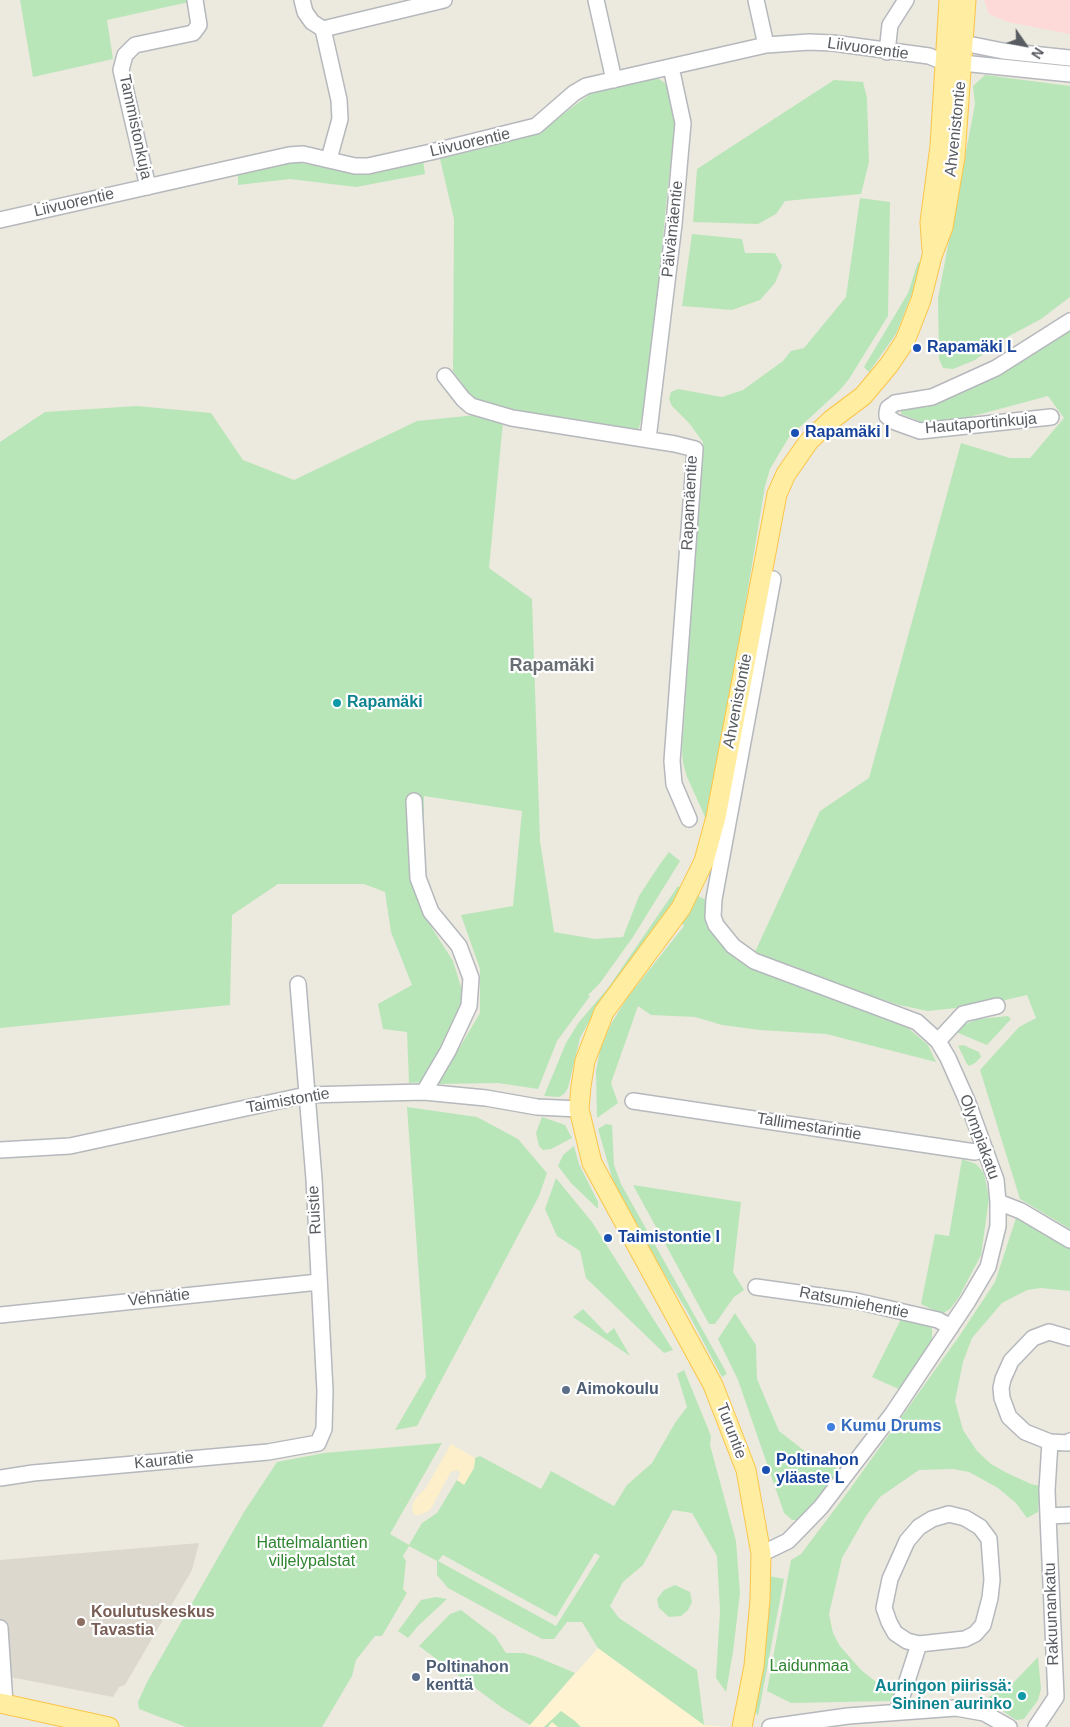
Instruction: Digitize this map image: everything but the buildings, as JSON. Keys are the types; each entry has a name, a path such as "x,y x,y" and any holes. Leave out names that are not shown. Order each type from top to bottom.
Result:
{"main road":[{"name":"Ahvenistontie","path":"949,0 955,43"},
{"name":"Ahvenistontie","path":"592,1163 579,1109 584,1061 604,1012 681,908 704,860 716,817 777,494 786,474 809,441 831,420 863,396 905,341 921,300 932,256 943,227 955,157 946,61 955,43 966,0"},
{"name":"Turuntie","path":"592,1163 719,1399 746,1470 761,1554 760,1600 754,1666 742,1727"},
{"path":"2,1703 109,1727"}],"street":[{"name":"Tammistonkuja","path":"148,187 121,70 125,55 135,45 193,33 199,25 196,0"},
{"path":"302,0 305,12 312,22 323,29 339,100 340,119 329,159"},
{"path":"323,29 444,0"},
{"path":"596,0 614,80"},
{"path":"756,0 766,45"},
{"path":"887,52 890,25 906,0"},
{"name":"Liivuorentie","path":"0,220 289,154 329,159 354,166 368,166 530,129 580,89 766,45 809,42 946,61 1070,74"},
{"path":"955,43 1003,51 1070,58"},
{"name":"Päivämäentie","path":"648,439 674,224 683,123 672,67"},
{"name":"Hautaportinkuja","path":"1050,418 920,430 895,422 887,416 887,413 888,408 895,403 932,397 996,368 1070,321"},
{"name":"Rapamäentie","path":"445,376 471,406 512,418 648,439 695,449 672,761 674,784 690,819"},
{"name":"Olympiakatu","path":"761,1554 788,1542 817,1512 892,1413 968,1301 988,1267 998,1226 996,1180 952,1067 938,1041 917,1022 754,961 733,946 719,930 713,917 714,899 772,579"},
{"path":"414,801 418,878 431,912 459,946 471,978 469,1006 448,1051 424,1092"},
{"name":"Ruistie","path":"298,984 325,1391 325,1420 322,1436"},
{"path":"938,1041 963,1014 997,1006"},
{"name":"Taimistontie","path":"0,1150 70,1146 306,1095 424,1092 486,1098 537,1107 579,1109"},
{"name":"Tallimestarintie","path":"633,1101 974,1152 985,1149"},
{"path":"998,1202 1021,1211 1070,1240"},
{"name":"Vehnätie","path":"0,1315 319,1282"},
{"name":"Ratsumiehentie","path":"756,1286 856,1301 938,1320 951,1326"},
{"path":"1070,1338 1050,1332 1032,1338 1011,1361 1003,1379 1002,1398 1009,1417 1025,1432 1050,1442 1067,1443 1070,1441"},
{"name":"Kauratie","path":"0,1478 33,1472 268,1452 318,1443 322,1436"},
{"name":"Rakuunankatu","path":"1036,1727 1063,1697 1048,1516 1047,1490 1050,1442"},
{"path":"949,1514 966,1518 980,1527 989,1539 992,1580 987,1613 976,1634 965,1639 919,1644 907,1641 895,1633 889,1622 884,1608 890,1579 907,1541 919,1527 932,1519 949,1514"},
{"path":"1048,1516 1070,1515"},
{"path":"0,1628 2,1703"},
{"path":"888,1718 919,1644"},
{"path":"770,1727 790,1722 888,1718 966,1708 984,1713 1009,1727"}],"shaded area":[{"path":"984,0 1070,0 1070,34 1008,22 989,14"},
{"name":"Koulutuskeskus Tavastia","path":"199,1543 192,1570 125,1685 119,1687 113,1697 0,1675 0,1560"},
{"path":"598,1648 704,1725 727,1727 528,1727"}],"green space":[{"path":"20,0 189,0 189,2 107,20 113,59 33,77"},
{"path":"985,75 1070,86 1070,297 1041,319 1009,336 975,360 953,369 943,368 939,359 938,298 975,104 973,86"},
{"path":"657,78 667,84 676,122 647,400 638,431 511,410 474,400 453,371 454,219 440,159 537,134 590,94"},
{"path":"834,80 863,82 867,98 869,162 861,194 785,201 776,214 758,224 693,222 697,169"},
{"path":"423,160 425,174 356,187 290,179 238,185 238,174 296,162 347,172"},
{"path":"860,198 890,202 888,316 849,379 839,391 789,437 770,469 765,486 717,776 706,819 687,777 682,750 703,442 689,423 672,406 669,399 671,392 678,389 722,397 743,390 783,361 791,351 804,348 846,297"},
{"path":"692,234 742,239 745,253 775,253 782,266 775,283 760,300 732,310 682,306"},
{"path":"918,262 921,263 916,284 896,334 869,372 864,367 908,293"},
{"path":"1070,325 1070,1229 1020,1199 980,1070 1019,1027 1036,1018 1027,995 984,1005 928,1011 899,1005 775,963 754,954 820,811 869,778 961,443 1010,458 1030,458 1064,418 1048,396 962,419 941,420 927,424 901,414 902,405 925,406 953,393"},
{"path":"137,406 211,413 243,460 294,480 417,421 476,415 503,422 489,568 532,599 540,841 554,932 595,939 623,937 639,896 669,852 680,861 633,937 600,983 588,995 590,996 557,1041 538,1089 498,1083 438,1084 480,1013 480,969 461,915 513,906 522,811 424,796 423,914 453,961 464,997 424,1082 409,1083 407,1032 383,1029 378,1004 412,985 391,932 385,892 364,884 278,884 232,915 230,1005 0,1028 0,442 45,412"},
{"path":"678,886 682,888 663,918 590,1020 580,1038 568,1088 559,1097 544,1096 566,1043 579,1022 608,988"},
{"path":"698,896 708,901 706,925 726,948 754,970 908,1028 928,1045 936,1062 826,1034 760,1030 722,1025 695,1017 651,1015 638,1006 611,1083 618,1103 597,1118 596,1071 600,1050 611,1024 627,998 684,926 682,923"},
{"path":"1008,1016 1011,1019 987,1045 956,1032 962,1025 979,1019"},
{"path":"963,1045 979,1052 981,1057 969,1066 958,1046"},
{"path":"407,1107 477,1117 518,1139 547,1173 539,1196 417,1426 395,1430 426,1377"},
{"path":"542,1117 565,1125 572,1138 551,1149 543,1150 539,1146 536,1133"},
{"path":"606,1124 612,1125 614,1165 621,1184 725,1370 727,1374 722,1377 687,1311 631,1219 613,1181 598,1129"},
{"path":"574,1146 579,1164 598,1202 598,1209 571,1183 558,1166 563,1155"},
{"path":"962,1159 976,1164 984,1173 989,1198 981,1255 959,1297 950,1309 942,1314 921,1304 935,1234 949,1236"},
{"path":"556,1178 592,1222 673,1350 664,1353 586,1278 580,1251 557,1236 545,1209"},
{"path":"633,1185 741,1202 733,1272 744,1290 734,1297 715,1324 709,1324"},
{"name":"Laidunmaa","path":"1017,1215 1070,1245 1070,1291 1041,1288 1027,1290 1002,1303 972,1338 963,1362 955,1401 963,1430 977,1451 991,1464 1007,1473 1040,1486 1038,1512 1027,1518 1016,1503 998,1488 969,1472 953,1469 919,1470 880,1497 866,1516 842,1558 829,1614 833,1633 840,1646 861,1670 875,1681 895,1690 891,1701 791,1703 767,1691 791,1560 801,1554 850,1489 960,1335 995,1282"},
{"path":"583,1309 607,1334 614,1328 630,1356 573,1317"},
{"path":"735,1313 756,1345 757,1379 779,1431 811,1456 843,1471 801,1520 792,1520 784,1513 738,1380 718,1339"},
{"path":"902,1317 928,1324 932,1329 932,1339 903,1391 872,1377"},
{"name":"Hattelmalantien viljelypalstat","path":"684,1370 711,1436 710,1445 736,1541 740,1593 726,1692 716,1678 720,1611 717,1556 692,1513 673,1510 643,1565 623,1582 610,1606 619,1618 697,1670 704,1725 598,1648 582,1622 567,1622 554,1639 542,1639 448,1588 437,1575 437,1561 409,1546 403,1556 406,1561 403,1589 407,1593 382,1636 375,1636 356,1660 352,1676 322,1727 186,1727 139,1709 138,1702 147,1682 244,1512 277,1462 324,1453 442,1443 390,1534 409,1545 422,1523 437,1513 457,1480 464,1484 474,1468 475,1458 480,1456 541,1489 551,1471 614,1506 627,1485 652,1463 675,1423 687,1407 677,1374","holes":["595,1553 600,1556 556,1626 438,1561 443,1555 556,1617"]},
{"path":"769,1576 784,1579 758,1716 753,1708"},
{"path":"675,1585 690,1592 692,1602 688,1610 681,1616 669,1617 659,1608 657,1599 664,1590"},
{"path":"436,1597 447,1599 408,1638 398,1631 421,1600"},
{"path":"461,1610 495,1636 506,1653 524,1653 575,1673 530,1725 501,1707 419,1646 450,1614"},
{"path":"1038,1657 1041,1689 1038,1700 1024,1719 1016,1720 985,1699 1013,1683"},
{"path":"561,1711 581,1727 558,1727 552,1722 548,1727 544,1727"}],"sand":[{"path":"451,1444 475,1458 474,1468 464,1485 457,1480 460,1474 458,1470 451,1472 430,1510 420,1515 414,1515 412,1507 415,1499 426,1488"}],"place":[{"name":"Rapamäki L","path":"917,348"},
{"name":"Rapamäki I","path":"795,433"},
{"name":"Rapamäki","path":"337,703"},
{"name":"Taimistontie I","path":"608,1238"},
{"name":"Aimokoulu","path":"566,1390"},
{"name":"Kumu Drums","path":"831,1427"},
{"name":"Poltinahon yläaste L","path":"766,1470"},
{"name":"Koulutuskeskus Tavastia","path":"81,1622"},
{"name":"Poltinahon kenttä","path":"416,1677"},
{"name":"Auringon piirissä: Sininen aurinko","path":"1022,1696"}],"district":[{"name":"Rapamäki","path":"552,666"}]}
